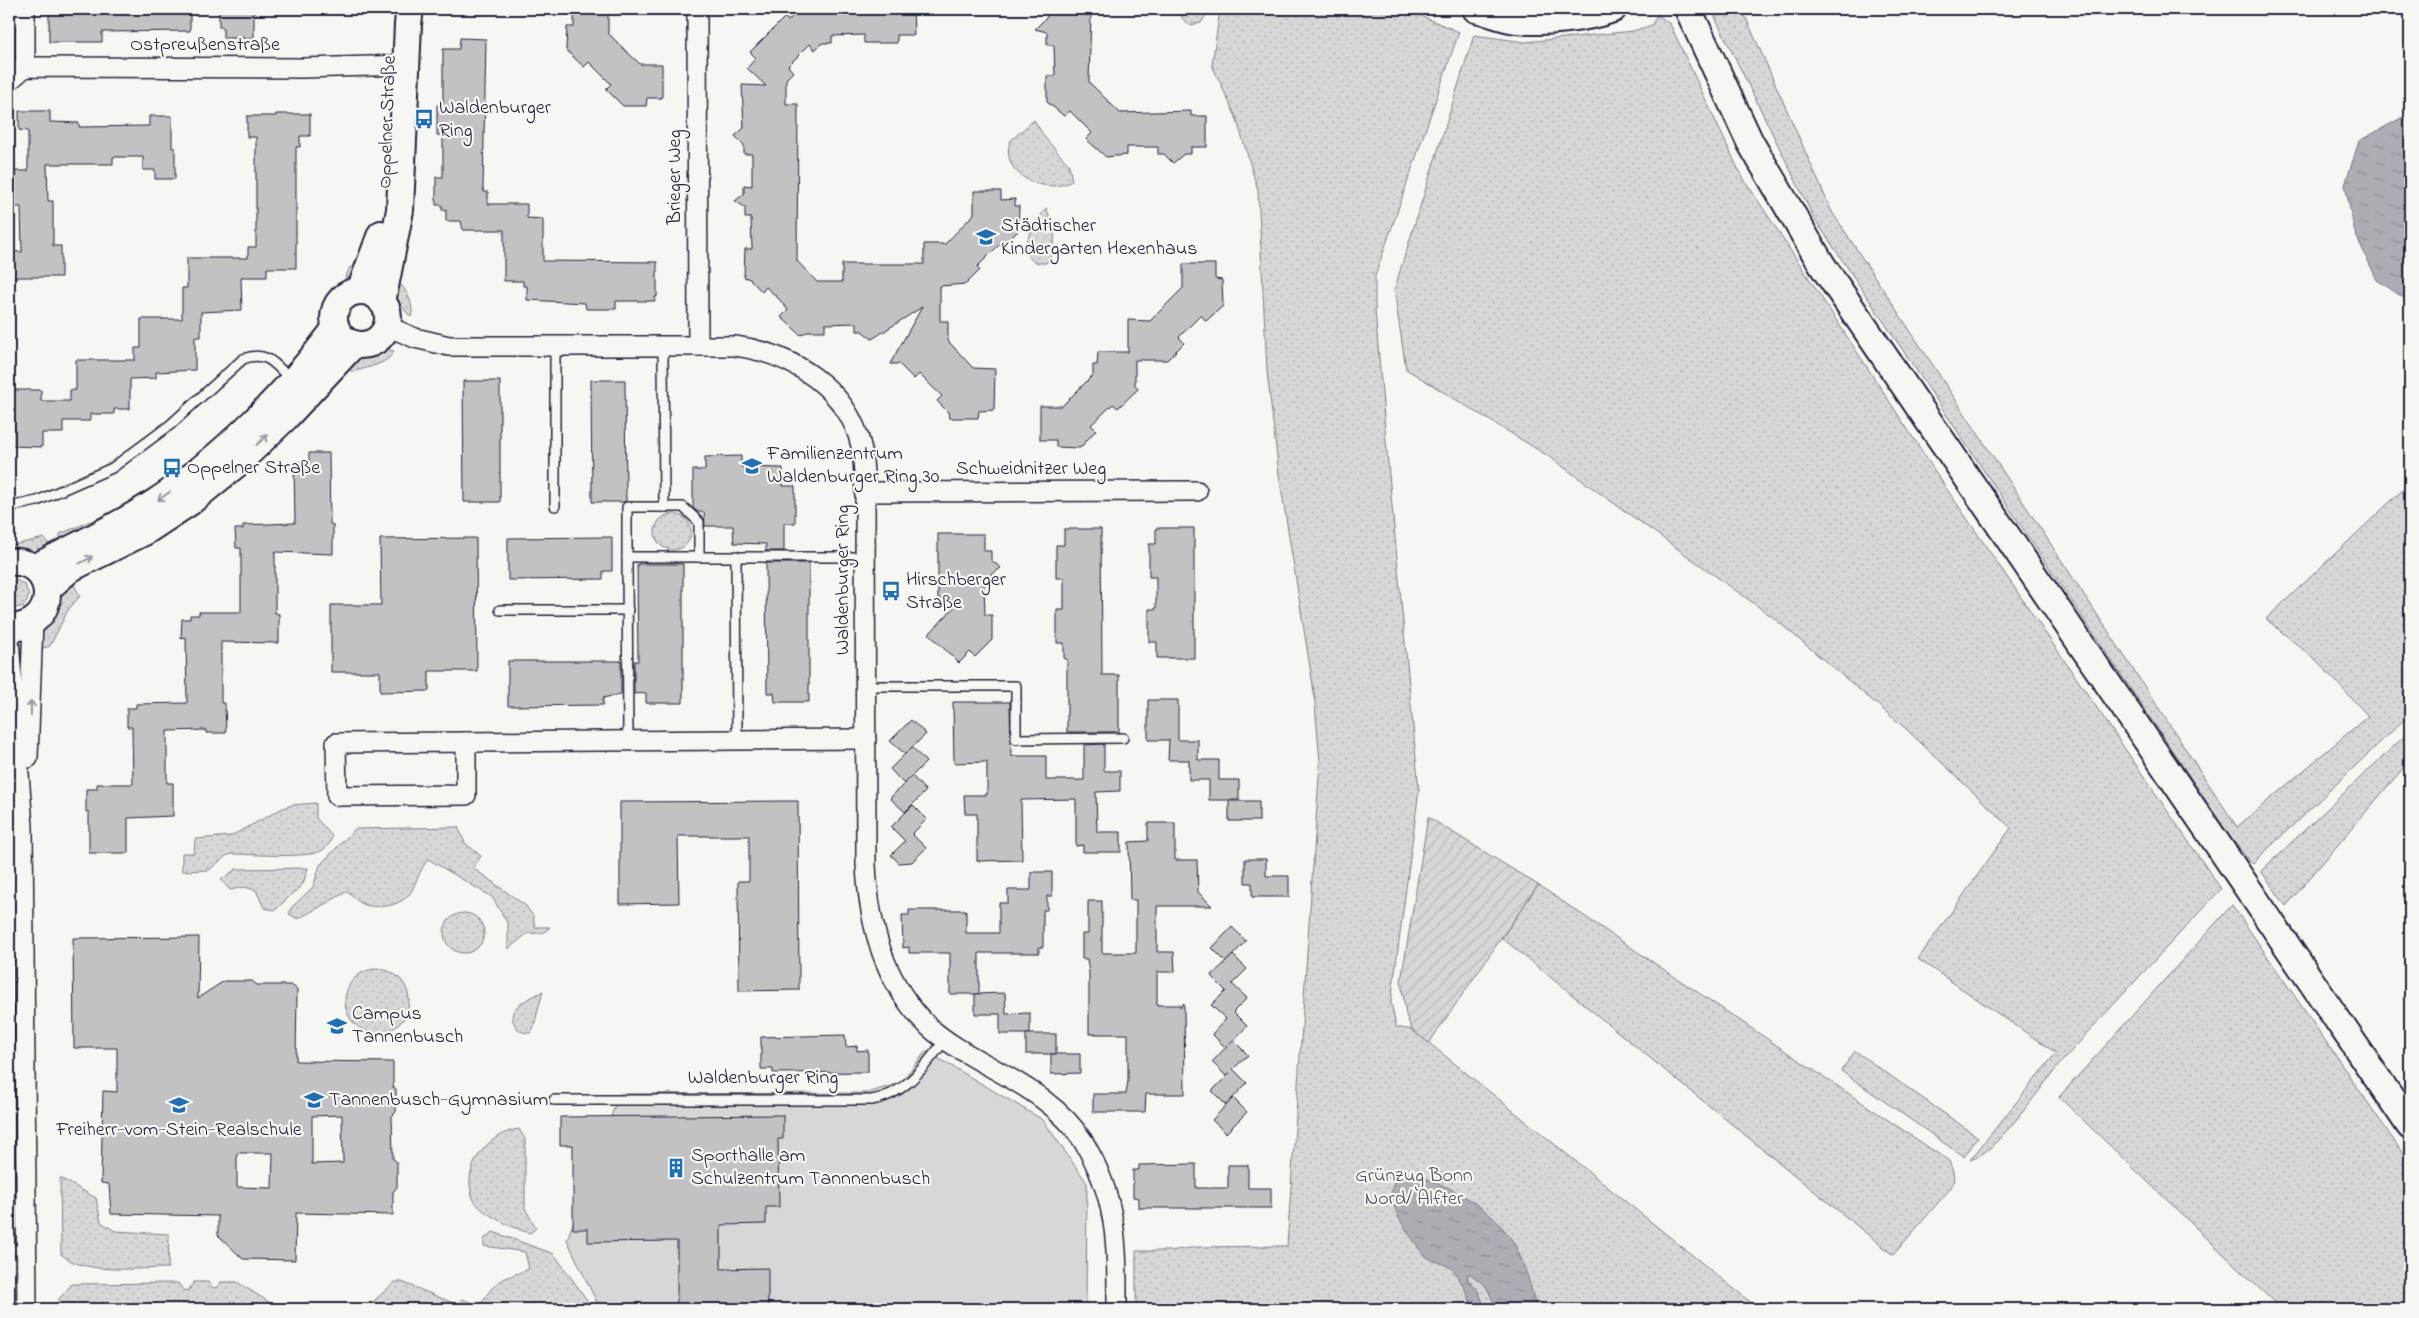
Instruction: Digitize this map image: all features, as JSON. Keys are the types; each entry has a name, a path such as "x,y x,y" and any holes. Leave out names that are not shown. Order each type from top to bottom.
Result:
{"street":[{"path":"9,81 25,66 25,9"},
{"name":"Oppelner Straße","path":"376,306 400,210 398,65 394,9"},
{"name":"Oppelner Straße","path":"398,65 410,9"},
{"name":"Brieger Weg","path":"697,9 698,346"},
{"path":"1480,10 1515,9"},
{"path":"1480,10 1517,20 1562,19 1599,14 1613,9"},
{"path":"1688,9 1750,142 1822,265 2410,1126"},
{"name":"Ostpreußenstraße","path":"25,66 302,68 398,65"},
{"path":"344,297 376,306 383,333 370,344 345,336 335,311 344,297"},
{"name":"Waldenburger Ring","path":"376,306 416,338 449,346 734,346 754,348 796,365 819,380 836,399 852,422 861,446 865,492 867,888 884,963 898,989 930,1027 1044,1100 1064,1117 1082,1140 1102,1181 1114,1219 1117,1245 1117,1309"},
{"path":"40,579 113,527 185,481 345,336"},
{"path":"40,579 71,568 146,531 184,506 239,462 286,417 345,336"},
{"name":"Schweidnitzer Weg","path":"865,492 1197,491"},
{"path":"9,562 26,564 40,579 45,608 21,625 30,656 31,710 23,827 18,1250 27,1309"},
{"path":"9,640 23,827"},
{"path":"466,742 466,795 337,796 336,743 466,742 628,741 866,739"}],"lane":[{"path":"555,347 555,506"},
{"path":"663,347 664,506"},
{"path":"9,507 37,501 112,468 170,425 243,359 254,355 269,358 293,382"},
{"path":"628,741 627,506 683,507 699,522 699,557"},
{"path":"736,556 737,740"},
{"path":"627,557 865,557"},
{"path":"500,610 628,610"},
{"path":"866,686 1016,686 1016,738 1123,738"},
{"name":"Waldenburger Ring","path":"554,1100 872,1100 887,1097 904,1088 946,1039"}],"green space":[{"path":"1181,9 1206,9 1206,15 1201,23 1189,25 1182,18"},
{"name":"Grünzug Bonn Nord/ Alfter","path":"1220,9 1405,9 1459,32 1375,276 1375,310 1387,453 1419,790 1391,1002 1396,1027 1412,1030 1429,1043 1759,1309 1136,1309 1136,1251 1169,1251 1198,1247 1287,1246 1320,762 1314,692 1279,474 1267,371 1258,190 1236,117 1212,65"},
{"path":"1711,9 1742,9 1832,212 2237,827 2368,716 2317,661 2266,619 2410,483 2410,714 2252,864 2231,838 1814,218"},
{"path":"1657,14 1670,24 1740,173 1946,488 2221,889 2065,1058 2007,1131 1981,1155 1970,1160 2056,1053 1918,959 2011,828 1904,727 1770,615 1548,456 1406,369 1394,290 1474,35 1525,42 1633,31 1652,25"},
{"path":"1034,120 1045,138 1069,165 1072,181 1061,185 1049,186 1038,184 1018,173 1011,164 1008,153 1010,141"},
{"path":"1046,208 1053,229 1054,243 1050,257 1046,263 1041,263 1031,260 1025,246 1033,227"},
{"path":"350,267 362,271 350,287 338,295"},
{"path":"399,283 410,299 411,317 401,306 395,293"},
{"path":"384,349 394,351 387,359 370,367 353,372 341,363 358,353"},
{"path":"112,512 114,517 64,546 60,534"},
{"path":"673,514 680,515 686,519 690,525 690,539 686,545 680,549 673,550 666,549 660,545 656,539 655,532 656,525 660,519 666,515"},
{"path":"44,538 54,551 46,554 9,553 9,546"},
{"path":"70,578 80,596 68,610 50,646 36,650 37,640 61,590"},
{"path":"16,580 25,585 29,596 24,606 11,609 9,608 9,582"},
{"path":"2410,731 2410,760 2286,906 2261,871"},
{"path":"9,738 14,850 9,850"},
{"path":"316,803 316,818 332,836 328,845 321,851 303,855 231,854 209,870 182,871 182,853 194,853 195,839 231,836 283,808 292,805"},
{"path":"1428,817 1538,885 1429,1043 1412,1030 1406,1015 1401,981"},
{"path":"458,827 465,843 481,856 473,868 526,906 533,916 535,927 550,927 548,930 540,933 528,933 508,949 508,924 492,897 428,859 412,890 403,900 397,903 376,907 369,906 359,902 348,891 298,919 289,914 291,908 313,887 320,865 355,829"},
{"path":"308,868 303,884 275,910 264,908 256,890 244,887 230,890 221,880 236,869"},
{"path":"1538,885 1949,1161 1954,1179 1950,1189 1893,1255 1502,938"},
{"path":"2232,905 2410,1164 2410,1309 2281,1309 2059,1097"},
{"path":"468,913 475,916 481,922 484,933 483,941 475,950 468,953 460,953 453,950 445,941 444,929 447,922 456,914"},
{"path":"9,935 14,937 15,961 9,1171"},
{"path":"371,969 383,969 400,978 407,989 409,1001 407,1013 400,1024 383,1033 371,1033 359,1028 350,1019 345,1007 345,995 350,983 359,974"},
{"path":"543,991 533,1029 530,1033 520,1031 514,1023 513,1012 521,1003"},
{"path":"926,1051 1043,1120 1087,1183 1086,1309 600,1309 567,1240 619,1094 867,1093 900,1083"},
{"path":"1855,1051 1978,1137 1964,1157 1841,1071"},
{"path":"519,1129 525,1139 525,1208 536,1228 530,1233 491,1216 474,1200 470,1188 470,1176 479,1154 497,1137"},
{"path":"60,1178 96,1198 101,1222 115,1231 169,1234 168,1268 96,1268 70,1261 61,1254"},
{"path":"493,1232 554,1254 587,1300 587,1309 365,1309 395,1282 402,1282 458,1305 462,1299 480,1306 490,1290 500,1281 529,1269 525,1252 484,1246 484,1239"},
{"path":"194,1282 208,1282 213,1288 217,1287 221,1282 237,1282 280,1309 59,1309 59,1299 72,1284 178,1283 183,1290 188,1291"}],"water":[{"path":"2403,117 2410,120 2410,302 2377,280 2355,233 2345,185 2359,141"},
{"path":"1407,1173 1436,1182 1464,1196 1477,1204 1500,1225 1510,1237 1519,1254 1537,1309 1497,1309 1486,1286 1469,1273 1467,1278 1478,1291 1486,1309 1472,1309 1461,1281 1454,1271 1448,1266 1432,1260 1423,1253 1398,1215 1392,1195 1393,1186 1398,1179"}],"building":[{"path":"49,9 190,9 190,31 102,32 102,42 49,42"},
{"path":"219,9 254,9 254,38 223,38 223,27 219,27"},
{"path":"574,9 605,9 608,11 608,33 624,49 640,64 662,64 662,98 647,98 646,106 623,106 606,89 611,84 589,62 584,67 566,50 567,27 574,27"},
{"path":"800,9 913,9 914,35 897,35 897,43 864,43 864,35 832,36 832,43 822,43 815,50 810,44 788,66 793,72 786,79 786,104 798,104 797,261 817,282 842,282 842,264 924,264 924,244 945,244 974,214 974,191 1001,191 1001,200 1015,199 1015,206 1019,206 1018,231 1002,247 1000,244 977,267 980,270 966,284 940,286 940,321 948,321 948,341 973,368 995,369 994,410 979,411 978,418 949,418 948,412 937,401 942,396 919,374 914,379 899,364 890,364 922,307 872,339 862,331 857,331 857,323 825,324 825,331 808,331 801,335 781,317 788,310 778,298 766,287 762,292 750,279 744,277 745,249 752,249 751,218 745,218 745,207 735,201 744,194 744,185 752,186 752,154 744,154 744,145 735,136 744,128 742,85 766,86 747,68 756,58 750,52 785,17 788,21"},
{"path":"1047,9 1085,9 1085,12 1091,12 1089,82 1120,113 1191,111 1191,116 1207,116 1207,147 1191,147 1191,154 1184,154 1173,163 1164,154 1158,154 1158,147 1127,147 1127,155 1106,157 1086,139 1092,133 1070,111 1064,116 1047,102 1047,76 1055,76 1054,45 1047,45 1047,32 1035,29 1047,17"},
{"path":"460,38 486,39 483,188 484,192 488,192 488,204 527,204 527,218 543,219 543,261 657,262 657,297 655,297 655,301 616,301 616,309 586,309 585,303 527,300 527,286 523,286 523,281 504,281 504,230 463,230 461,221 446,221 446,210 442,210 442,205 436,205 436,177 443,177 443,135 437,135 437,105 443,105 443,49 459,49"},
{"path":"19,111 50,111 50,122 79,123 79,127 149,126 149,116 172,116 172,148 175,148 175,179 155,179 155,170 143,170 143,157 113,157 113,164 47,164 48,201 53,201 53,246 61,246 61,277 9,277 9,251 22,252 21,207 15,207 15,171 28,171 28,131 19,130"},
{"path":"276,114 310,114 310,136 300,136 300,147 296,147 296,268 267,268 267,277 241,277 242,310 201,312 201,337 195,337 195,370 156,372 156,378 130,379 130,409 114,409 114,414 90,414 90,421 63,421 63,433 42,433 42,447 9,446 9,390 41,390 41,401 70,401 70,390 76,390 76,360 135,360 135,348 141,348 141,319 182,319 182,288 187,288 187,258 248,258 248,247 256,247 256,137 247,137 247,116 276,116"},
{"path":"1183,264 1215,264 1215,279 1222,280 1223,306 1206,321 1201,315 1179,337 1184,343 1167,360 1135,360 1135,385 1138,389 1118,408 1113,404 1091,425 1096,430 1080,448 1056,447 1056,440 1040,440 1040,406 1062,406 1093,375 1093,365 1097,365 1098,352 1128,352 1128,320 1150,321 1183,288"},
{"path":"591,380 625,380 626,501 623,502 592,502"},
{"path":"463,381 500,381 500,502 464,502"},
{"path":"309,453 329,453 330,524 333,525 333,554 275,552 275,613 279,614 279,643 221,642 221,703 225,703 226,733 206,733 206,730 167,731 167,783 173,783 173,816 128,818 128,853 89,853 89,812 86,812 86,789 97,789 97,784 133,784 132,727 127,727 127,708 136,708 136,704 187,703 186,637 181,638 182,619 190,619 190,615 199,615 199,612 241,612 241,548 236,548 235,529 243,529 243,525 295,523 294,462 309,461"},
{"path":"741,456 741,467 783,468 783,486 795,486 795,523 784,523 784,551 766,551 766,544 734,543 733,526 705,526 704,512 698,512 693,508 693,470 705,470 705,457"},
{"path":"1156,528 1194,528 1194,658 1157,658 1157,642 1149,642 1149,609 1156,609 1156,577 1149,577 1149,544 1156,544"},
{"path":"1064,529 1101,529 1102,675 1119,675 1119,732 1067,732 1067,659 1064,659 1064,643 1057,643 1057,610 1064,610 1064,578 1056,578 1056,545 1064,545"},
{"path":"938,534 984,534 984,551 991,551 991,560 1001,568 991,575 992,583 984,584 985,615 992,615 992,640 975,657 970,652 959,663 929,634 961,600 938,599"},
{"path":"612,537 612,571 603,571 603,579 508,580 508,538"},
{"path":"476,538 477,671 429,671 429,691 380,692 380,672 331,672 331,605 381,605 380,539"},
{"path":"766,563 809,563 809,702 775,702 774,693 767,693"},
{"path":"637,564 683,564 683,703 646,703 646,693 634,694 634,661 638,661"},
{"path":"508,661 621,661 621,694 603,698 603,705 508,706"},
{"path":"1148,700 1178,700 1178,740 1198,740 1198,760 1219,760 1219,780 1239,780 1239,800 1209,800 1209,780 1189,780 1189,760 1168,760 1169,740 1148,740"},
{"path":"953,702 1010,702 1011,756 1046,756 1046,780 1084,780 1084,745 1104,744 1104,771 1120,771 1120,791 1096,792 1097,832 1121,832 1121,852 1083,852 1083,845 1076,846 1076,799 1021,800 1022,860 977,861 977,814 965,814 964,795 987,795 987,762 954,763"},
{"path":"911,720 926,734 905,754 890,741"},
{"path":"912,747 926,762 904,784 890,769"},
{"path":"912,776 926,791 905,812 890,798"},
{"path":"798,801 799,990 739,991 738,881 749,881 749,836 678,836 679,903 620,904 620,802"},
{"path":"1229,801 1259,801 1259,821 1229,821"},
{"path":"913,805 927,819 912,834 926,848 912,862 899,863 891,855 905,841 891,827"},
{"path":"1148,823 1175,823 1175,860 1197,860 1198,892 1212,906 1157,906 1157,952 1174,952 1175,972 1157,972 1157,1005 1180,1005 1180,1008 1184,1003 1185,1094 1146,1094 1145,1112 1093,1112 1093,1094 1126,1094 1128,1081 1128,1034 1089,1034 1089,973 1087,959 1082,959 1082,934 1088,934 1088,901 1102,901 1102,953 1136,953 1136,900 1130,900 1129,842 1148,841"},
{"path":"1245,859 1266,859 1266,876 1289,876 1289,897 1252,897 1252,883 1245,883"},
{"path":"1031,872 1052,872 1052,896 1047,896 1047,910 1043,910 1043,947 1039,947 1039,953 979,953 979,994 950,994 950,953 909,953 909,947 903,948 902,915 909,915 909,910 966,910 966,933 999,933 999,903 1008,903 1008,890 1031,890"},
{"path":"1232,927 1246,941 1226,962 1212,948"},
{"path":"199,937 198,998 224,981 252,981 257,985 291,985 297,989 296,1061 393,1062 396,1112 392,1116 393,1159 397,1162 397,1187 393,1192 393,1215 296,1213 295,1260 243,1259 218,1235 218,1216 111,1214 109,1184 101,1183 103,1091 117,1092 117,1048 74,1048 73,938","holes":["342,1115 343,1163 312,1164 312,1116","237,1153 273,1153 272,1188 237,1187"]},
{"path":"1233,955 1247,969 1232,984 1247,998 1233,1012 1247,1026 1226,1048 1212,1034 1226,1019 1211,1005 1226,991 1211,976"},
{"path":"1005,993 1006,1014 1030,1013 1030,1034 1000,1034 1000,1014 975,1014 975,994"},
{"path":"1026,1034 1056,1034 1056,1054 1026,1054"},
{"path":"845,1035 846,1047 857,1046 857,1051 868,1050 868,1072 773,1073 773,1069 761,1069 761,1037"},
{"path":"1233,1040 1248,1055 1233,1069 1247,1083 1226,1105 1212,1091 1230,1073 1226,1076 1212,1062"},
{"path":"1051,1054 1080,1054 1080,1073 1051,1074"},
{"path":"1233,1098 1247,1112 1226,1133 1212,1120"},
{"name":"Sporthalle am Schulzentrum Tannnenbusch","path":"783,1115 783,1139 778,1139 779,1207 766,1207 766,1224 721,1225 721,1269 768,1268 768,1309 677,1309 677,1241 588,1242 588,1229 573,1229 573,1145 560,1145 560,1117"},
{"path":"1196,1164 1196,1188 1228,1188 1228,1165 1248,1165 1248,1188 1271,1188 1271,1208 1139,1208 1139,1198 1133,1197 1133,1170 1139,1170 1139,1165"}],"place":[{"name":"Waldenburger Ring","path":"424,119"},
{"name":"Städtischer Kindergarten Hexenhaus","path":"986,237"},
{"name":"Familienzentrum Waldenburger Ring 30","path":"752,466"},
{"name":"Oppelner Straße","path":"172,468"},
{"name":"Hirschberger Straße","path":"891,591"},
{"name":"Campus Tannenbusch","path":"337,1026"},
{"name":"Tannenbusch-Gymnasium","path":"314,1100"},
{"name":"Freiherr-vom-Stein-Realschule","path":"179,1105"},
{"name":"Sporthalle am Schulzentrum Tannnenbusch","path":"676,1168"}]}
